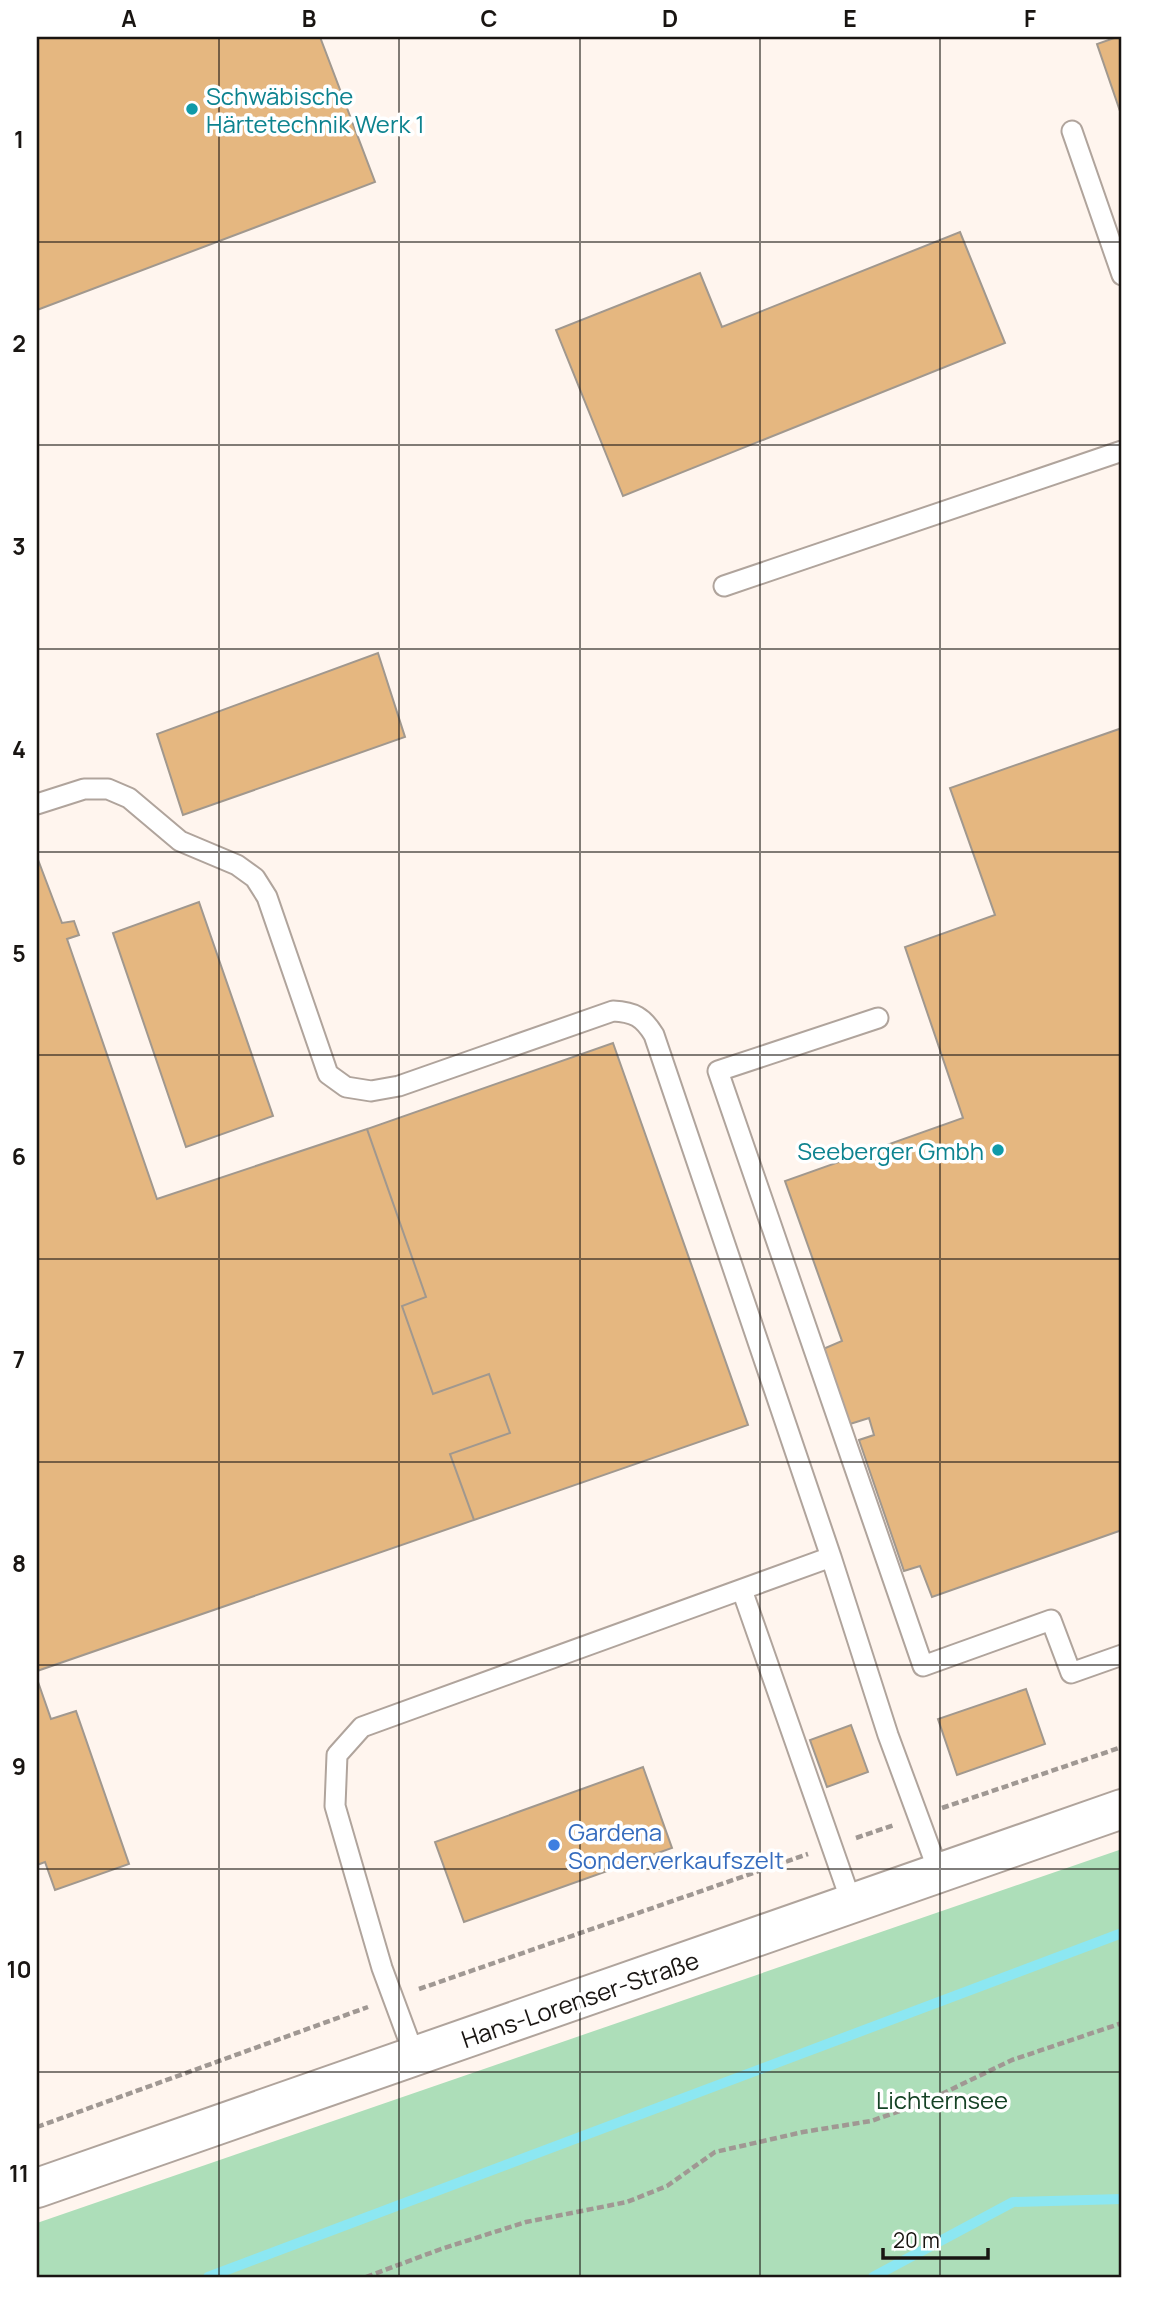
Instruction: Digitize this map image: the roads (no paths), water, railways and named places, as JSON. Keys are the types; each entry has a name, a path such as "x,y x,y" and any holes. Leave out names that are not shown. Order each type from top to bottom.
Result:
{"street":[{"name":"Hans-Lorenser-Straße","path":"37,2188 1122,1809"}],"lane":[{"path":"1072,131 1122,275"},
{"path":"724,586 1122,451"},
{"path":"37,804 84,789 108,789 129,798 180,841 237,865 255,878 267,897 328,1074 346,1087 371,1091 399,1086 614,1011 631,1012 645,1020 654,1035 831,1557 888,1735 939,1873"},
{"path":"878,1018 718,1071 923,1666 1051,1620 1071,1673 1122,1654"},
{"path":"415,2057 382,1968 334,1806 337,1755 362,1727 831,1557"},
{"path":"742,1590 852,1904"}],"waterway":[{"path":"208,2277 1122,1933"},
{"path":"873,2277 1013,2202 1122,2199"}],"place":[{"name":"Schwäbische Härtetechnik Werk 1","path":"192,109"},
{"name":"Seeberger Gmbh","path":"998,1150"},
{"name":"Gardena Sonderverkaufszelt","path":"554,1845"}],"park label":[{"name":"Lichternsee","path":"942,2099"}]}
